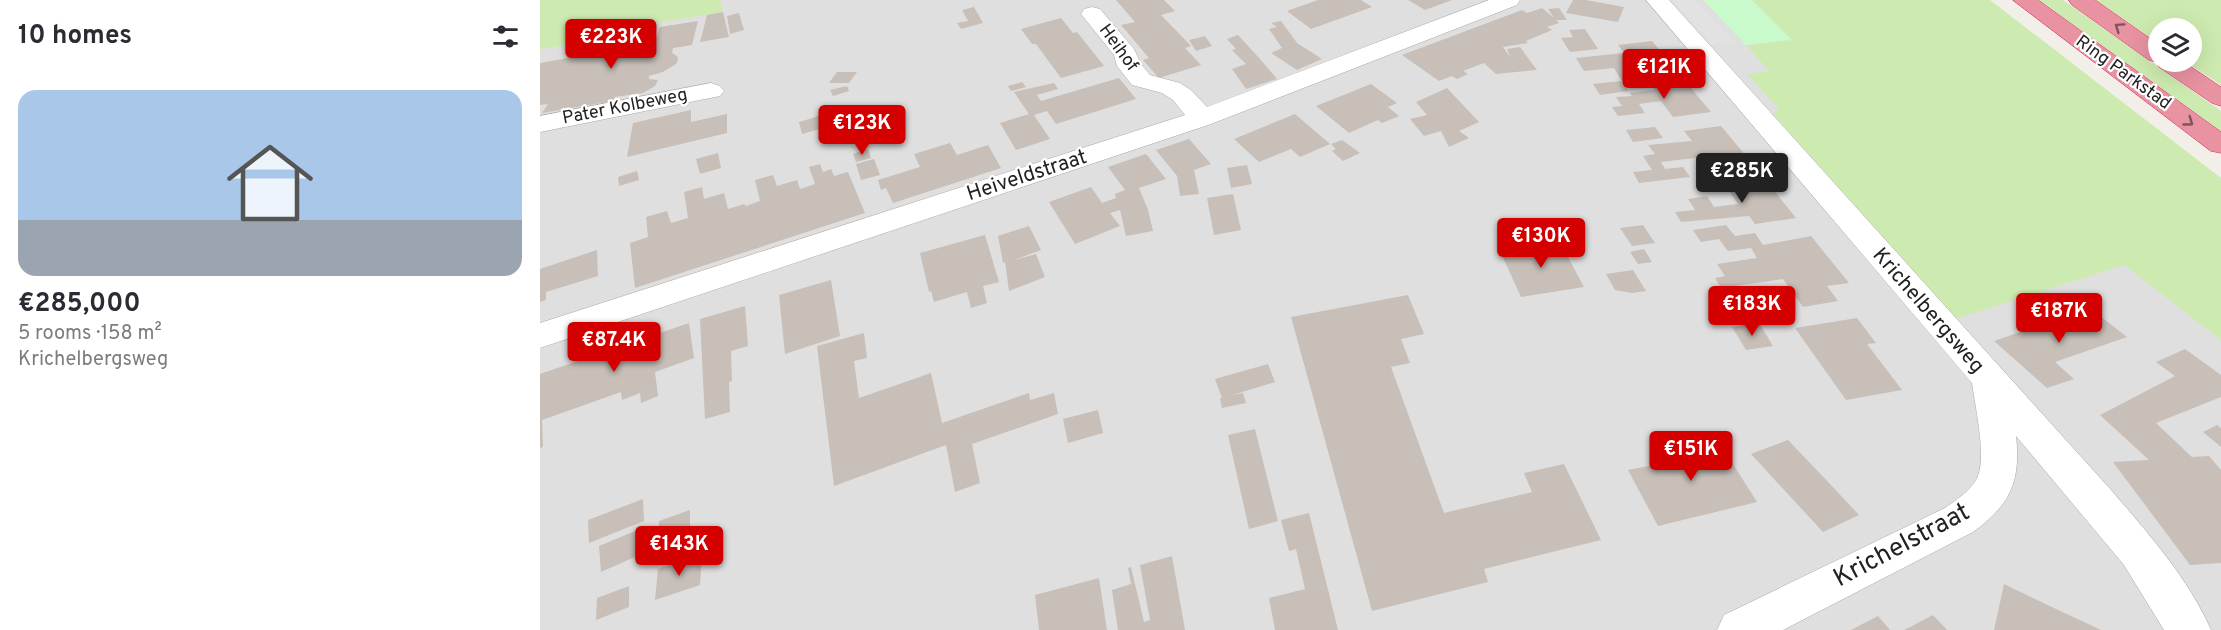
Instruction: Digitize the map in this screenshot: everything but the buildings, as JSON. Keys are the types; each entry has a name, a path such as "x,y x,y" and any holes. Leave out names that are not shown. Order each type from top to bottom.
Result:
{"highway":[{"name":"Ring Parkstad","path":"2024,0 2221,146"},
{"name":"Ring Parkstad","path":"2080,0 2148,48"},
{"name":"Ring Parkstad","path":"2183,72 2221,98"}],"street":[{"name":"Heiveldstraat","path":"540,336 1202,118 1509,0"},
{"name":"Krichelbergsweg","path":"1657,0 2139,552 2189,630"},
{"name":"Heihof","path":"1092,14 1126,54 1129,66 1141,80 1172,88 1182,95 1202,118"},
{"name":"Pater Kolbeweg","path":"540,124 711,91"},
{"name":"Krichelstraat","path":"1738,630 1959,520 1981,504 1997,482 1999,449 1989,381"}],"shaded area":[{"path":"540,0 1891,0 2221,261 2221,630 540,630"},
{"path":"1672,0 1695,0 1734,42 1711,44"}],"green space":[{"path":"540,0 720,0 723,12 643,25 638,35 540,49"},
{"path":"1703,0 1752,0 1792,40 1746,45"},
{"path":"1752,0 1990,0 2221,178 2221,340 2124,265 1955,319 1773,114 1779,109 1747,74 1769,71 1746,45 1791,40"},
{"path":"2039,0 2063,0 2148,60 2148,72 2165,72 2221,111 2221,132"},
{"path":"2096,0 2221,0 2221,85 2201,72 2202,18 2148,18 2148,36"}]}
